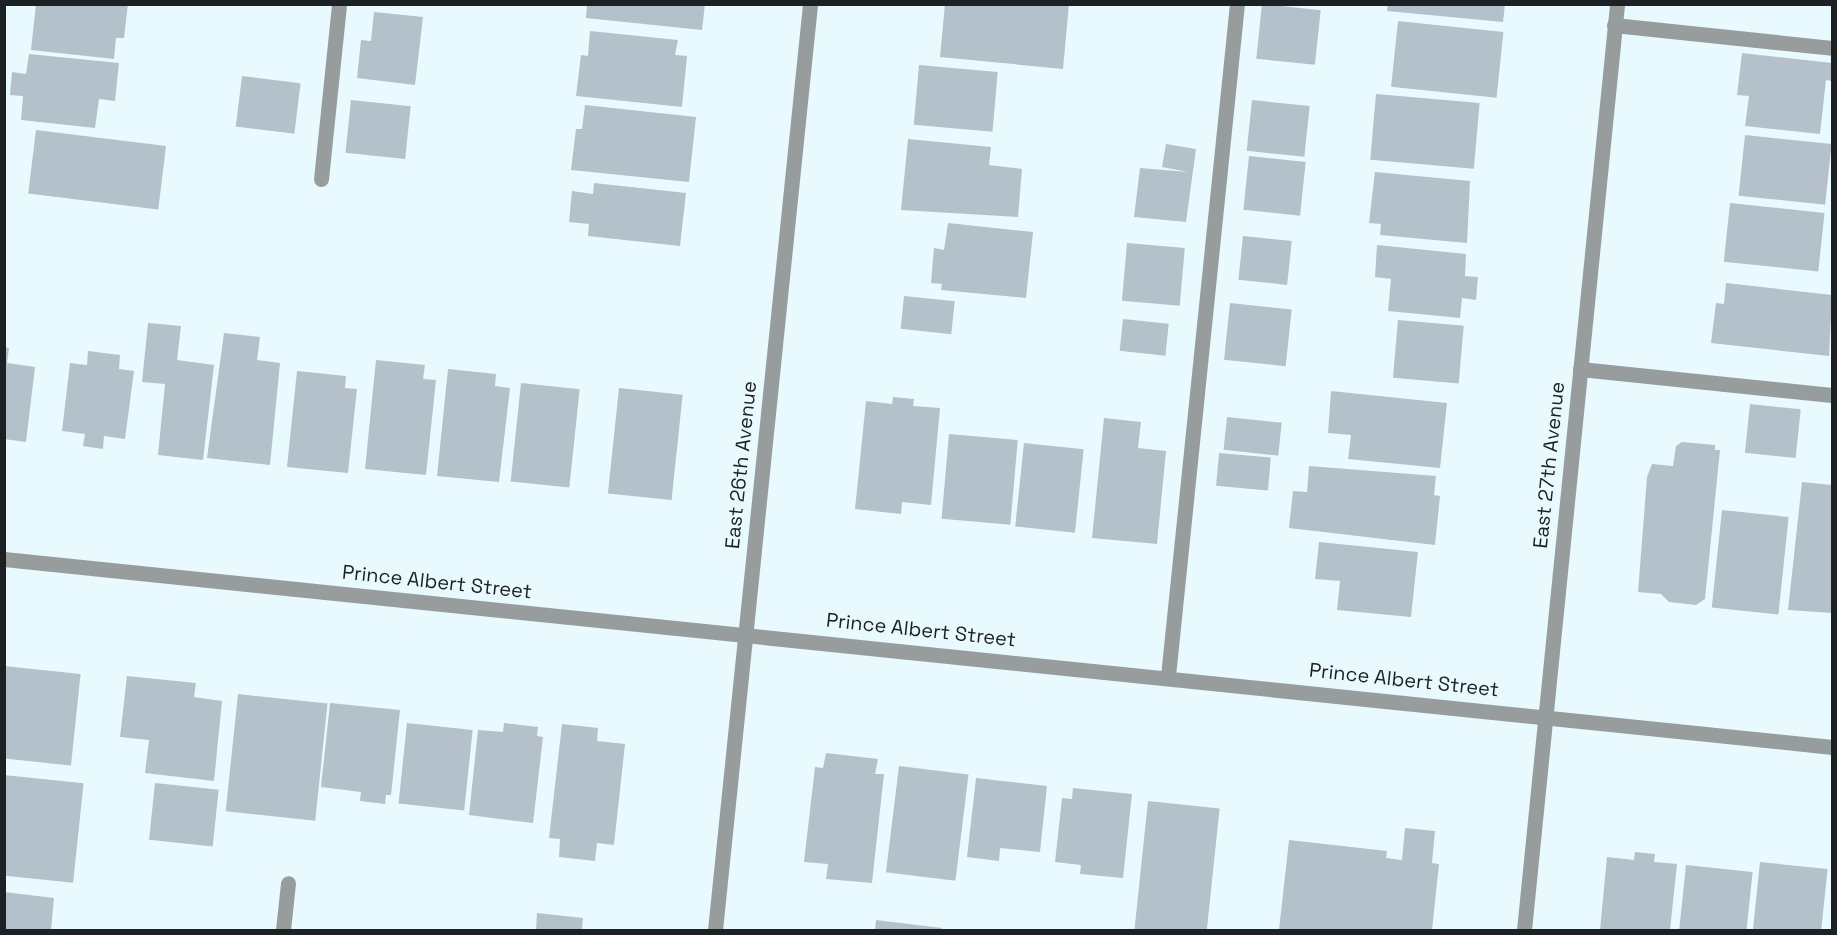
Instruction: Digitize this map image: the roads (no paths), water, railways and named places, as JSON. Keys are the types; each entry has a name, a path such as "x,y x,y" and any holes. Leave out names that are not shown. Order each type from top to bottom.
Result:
{"street":[{"path":"321,179 339,4"},
{"name":"East 26th Avenue","path":"715,930 810,4"},
{"path":"1167,676 1237,4"},
{"name":"East 27th Avenue","path":"1524,930 1617,4"},
{"path":"1614,26 1833,48"},
{"path":"1580,369 1833,395"},
{"name":"Prince Albert Street","path":"4,560 1167,676 1833,747"},
{"path":"283,930 288,883"}]}
